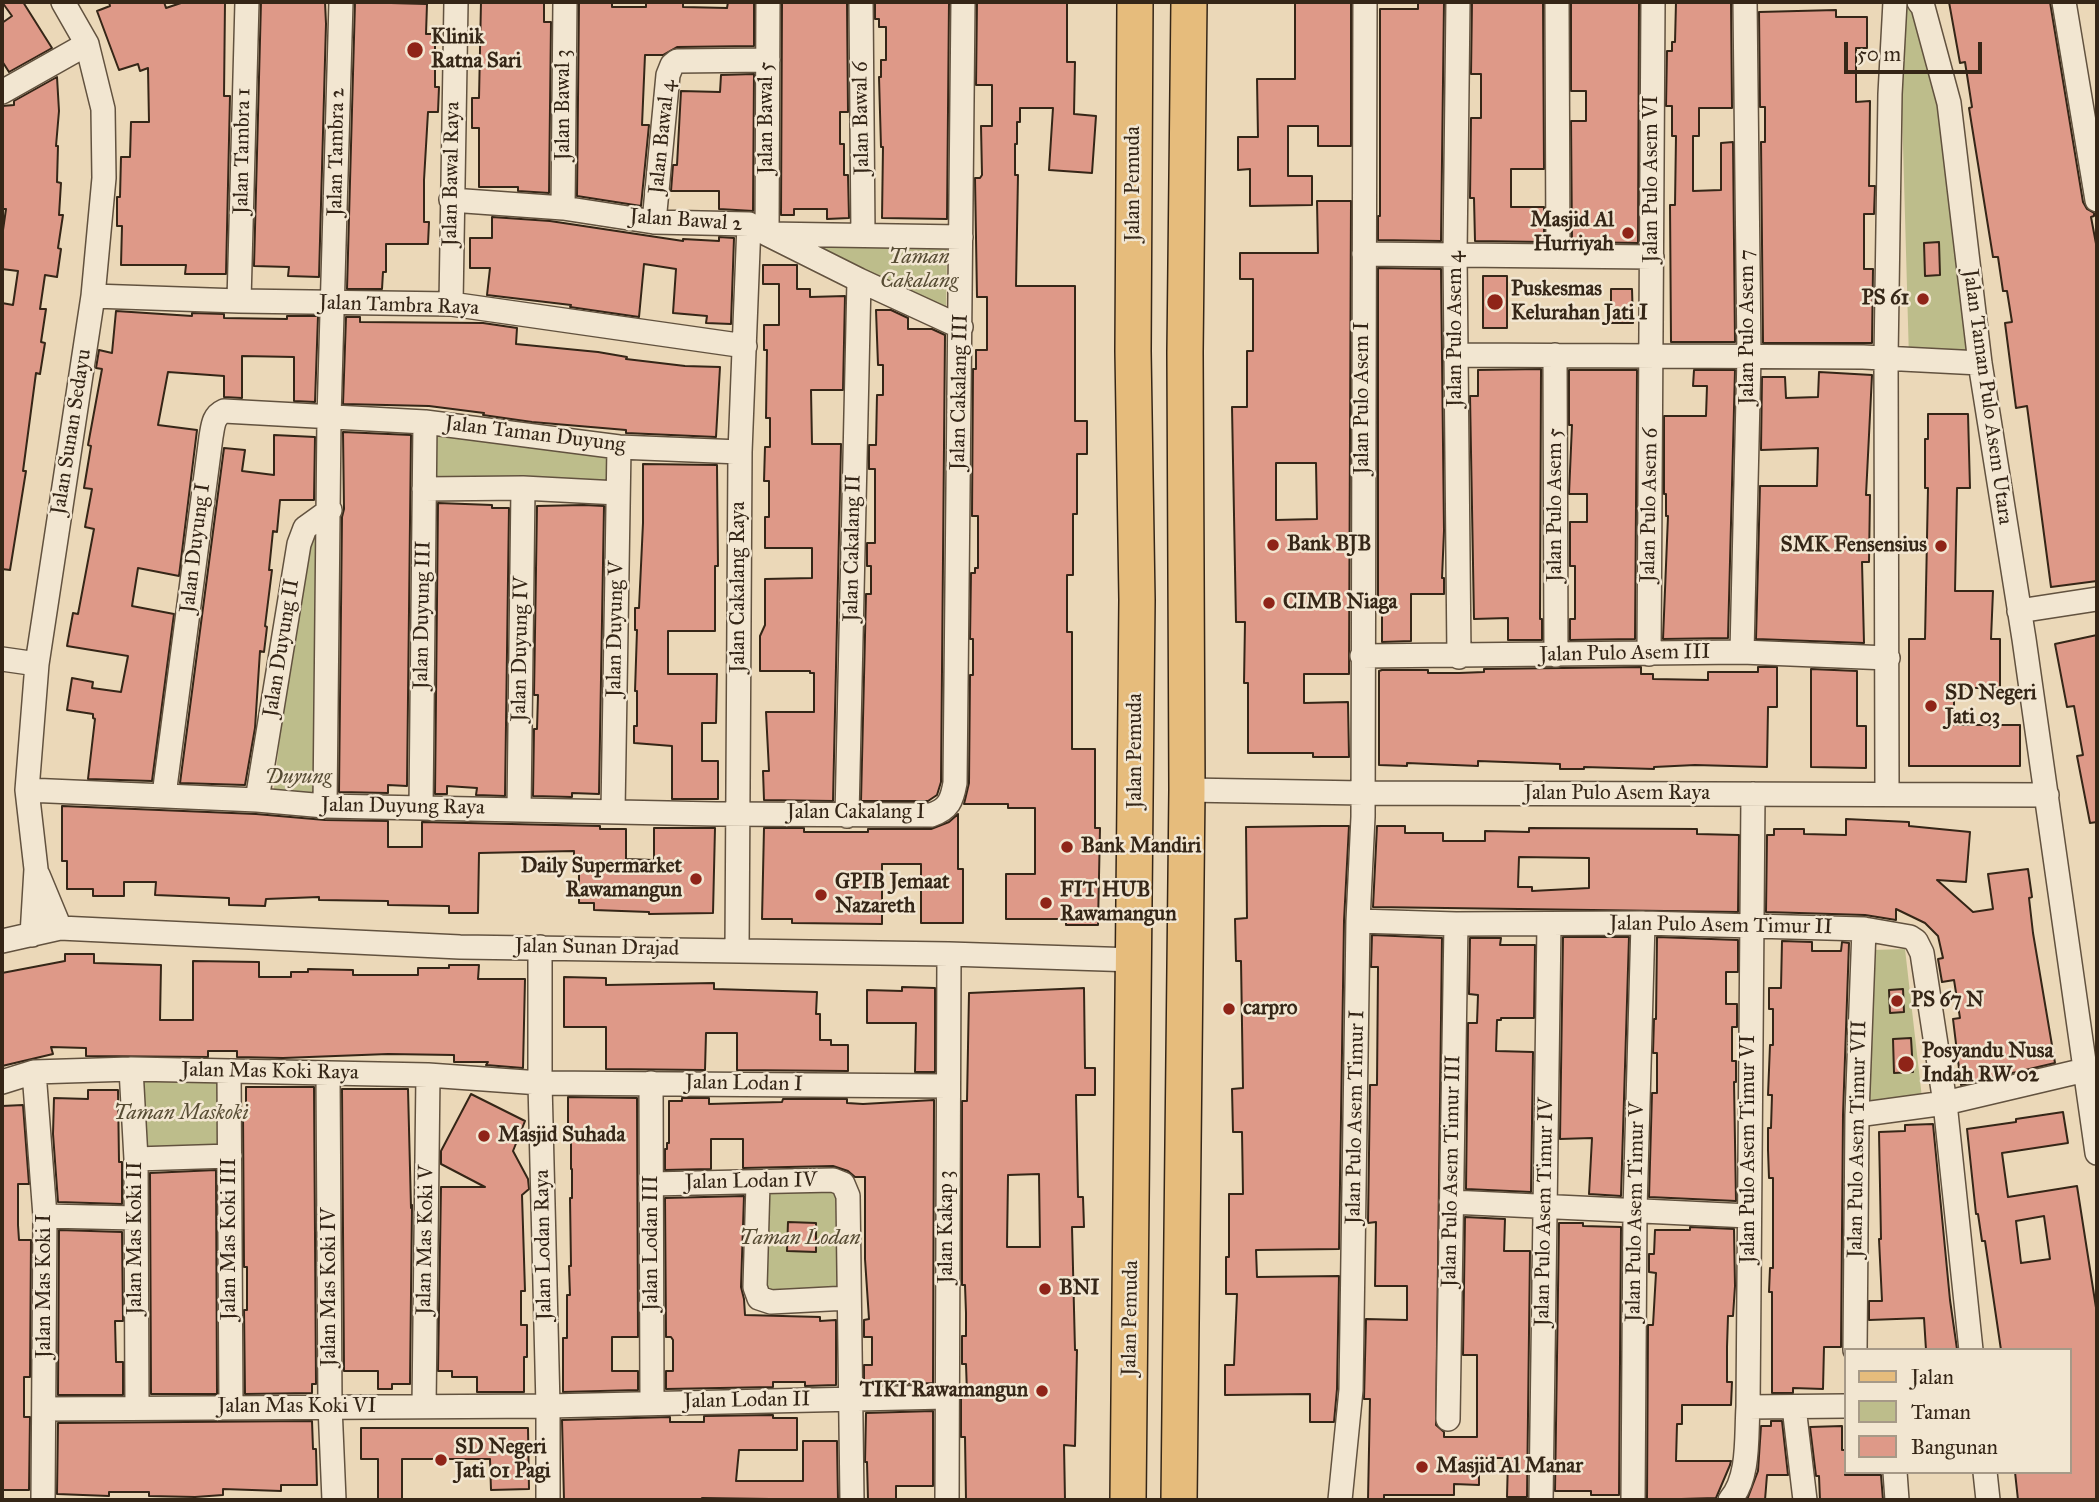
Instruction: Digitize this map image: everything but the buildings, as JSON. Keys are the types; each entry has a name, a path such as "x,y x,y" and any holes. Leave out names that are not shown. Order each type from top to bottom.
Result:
{"main road":[{"name":"Jalan Pemuda","path":"1128,1500 1137,600 1133,351 1135,2"},
{"path":"1179,1500 1187,790 1185,352 1189,2"},
{"path":"1133,351 1185,352"}],"street":[{"name":"Jalan Tambra 1","path":"239,301 247,2"},
{"name":"Jalan Tambra 2","path":"332,303 341,2"},
{"name":"Jalan Bawal Raya","path":"451,304 456,2"},
{"name":"Jalan Bawal 3","path":"564,208 565,2"},
{"name":"Jalan Bawal 5","path":"758,229 768,60 768,2"},
{"name":"Jalan Bawal 6","path":"861,2 863,235"},
{"name":"Jalan Cakalang III","path":"955,783 963,2"},
{"name":"Jalan Pulo Asem I","path":"1363,793 1365,2"},
{"name":"Jalan Pulo Asem 4","path":"1458,2 1455,254 1459,657"},
{"path":"1557,2 1558,256"},
{"name":"Jalan Pulo Asem VI","path":"1652,356 1653,2"},
{"name":"Jalan Pulo Asem 7","path":"1742,652 1749,356 1745,2"},
{"path":"1887,793 1886,359 1890,94 1895,2"},
{"name":"Jalan Taman Pulo Asem Utara","path":"1919,2 1923,7 1949,103 1980,363 2047,795 2097,1151"},
{"path":"2064,2 2097,200"},
{"name":"Jalan Sunan Sedayu","path":"32,934 36,869 27,790 37,664 93,296 104,164 103,109 87,44 67,4"},
{"path":"2,92 87,44"},
{"name":"Jalan Bawal 4","path":"654,222 668,75 672,65 677,61 768,60"},
{"name":"Jalan Bawal 2","path":"451,200 564,208 654,222 863,235 961,237"},
{"path":"758,229 961,327"},
{"name":"Jalan Cakalang Raya","path":"737,950 740,452 745,346 758,229"},
{"path":"1364,254 1652,257"},
{"name":"Jalan Cakalang II","path":"847,816 859,280"},
{"name":"Jalan Tambra Raya","path":"93,296 451,304 745,346"},
{"name":"Jalan Duyung II","path":"325,806 332,303"},
{"path":"1456,355 1749,356 1980,363"},
{"name":"Jalan Pulo Asem 5","path":"1555,355 1556,655"},
{"name":"Jalan Pulo Asem 6","path":"1649,654 1652,356"},
{"name":"Jalan Duyung I","path":"164,795 213,423 218,414 224,411 329,418"},
{"name":"Jalan Taman Duyung","path":"329,418 425,422 619,447 740,452"},
{"name":"Jalan Duyung III","path":"421,808 425,422"},
{"name":"Jalan Duyung V","path":"614,811 619,447"},
{"path":"424,489 523,488 618,493"},
{"name":"Jalan Duyung IV","path":"519,810 523,488"},
{"name":"Jalan Duyung II","path":"257,800 299,544 305,528 330,510"},
{"path":"2019,611 2097,599"},
{"name":"Jalan Pulo Asem III","path":"1362,656 1742,652 1888,658"},
{"path":"2,659 37,664"},
{"name":"Jalan Cakalang I","path":"738,814 930,814 947,807 953,798 955,783"},
{"name":"Jalan Duyung Raya","path":"27,790 164,795 325,806 738,814"},
{"name":"Jalan Pulo Asem Raya","path":"1187,790 2047,795"},
{"name":"Jalan Pulo Asem Timur I","path":"1340,1500 1351,1390 1358,921 1363,793"},
{"name":"Jalan Pulo Asem Timur VI","path":"1730,1500 1737,1490 1743,1469 1748,1407 1753,794"},
{"name":"Jalan Sunan Sedayu","path":"36,869 60,928"},
{"name":"Jalan Pulo Asem Timur II","path":"1358,921 1456,924 1643,923 1864,929 1903,934 1916,941 1921,948 1945,1103 1971,1348"},
{"name":"Jalan Pulo Asem Timur V","path":"1633,1500 1635,1210 1643,923"},
{"name":"Jalan Pulo Asem Timur III","path":"1448,1419 1456,924"},
{"name":"Jalan Pulo Asem Timur IV","path":"1541,1500 1549,924"},
{"name":"Jalan Sunan Drajad","path":"2,941 60,928 460,947 949,954 1135,960"},
{"name":"Jalan Pulo Asem Timur VII","path":"1854,1348 1857,1115 1864,929"},
{"name":"Jalan Lodan Raya","path":"540,947 548,1500"},
{"name":"Jalan Kakap 3","path":"947,1500 949,954"},
{"name":"Jalan Mas Koki Raya","path":"2,1082 34,1072 131,1069 428,1075 540,1083"},
{"name":"Jalan Mas Koki II","path":"131,1069 136,1159 137,1408"},
{"path":"1857,1115 1945,1103 2085,1070"},
{"name":"Jalan Mas Koki III","path":"229,1071 230,1407"},
{"name":"Jalan Mas Koki I","path":"34,1072 45,1216 43,1500"},
{"name":"Jalan Mas Koki IV","path":"328,1073 330,1406 334,1500"},
{"name":"Jalan Mas Koki V","path":"424,1406 428,1075"},
{"name":"Jalan Lodan I","path":"540,1083 948,1086"},
{"name":"Jalan Lodan III","path":"651,1083 652,1403"},
{"path":"136,1159 230,1156"},
{"name":"Jalan Lodan IV","path":"652,1184 833,1180 842,1184 848,1196 852,1500"},
{"path":"758,1183 755,1287 760,1298 771,1302 848,1297"},
{"path":"1451,1202 1749,1216"},
{"path":"45,1216 136,1218"},
{"name":"Jalan Lodan II","path":"548,1406 946,1397"},
{"name":"Jalan Mas Koki VI","path":"45,1409 548,1406"},
{"path":"1748,1407 1843,1406"},
{"path":"1794,1407 1805,1500"},
{"path":"1895,1474 1897,1500"},
{"path":"1985,1474 1988,1500"}],"green space":[{"path":"1899,2 1911,2 1922,18 1990,360 1909,359"},
{"name":"Taman Cakalang","path":"947,240 946,313 791,243"},
{"path":"430,433 608,451 608,494 428,487"},
{"name":"Duyung","path":"322,521 320,805 272,806 304,527"},
{"path":"1905,949 1922,1098 1870,1108 1871,950"},
{"name":"Taman Maskoki","path":"136,1074 224,1076 225,1151 140,1155"},
{"name":"Taman Lodan","path":"835,1186 837,1290 765,1293 764,1188"}],"place":[{"name":"Klinik Ratna Sari","path":"415,50"},
{"name":"Masjid Al Hurriyah","path":"1628,233"},
{"name":"PS 61","path":"1923,299"},
{"name":"Puskesmas Kelurahan Jati I","path":"1495,302"},
{"name":"Bank BJB","path":"1273,545"},
{"name":"SMK Fensensius","path":"1941,546"},
{"name":"CIMB Niaga","path":"1269,603"},
{"name":"SD Negeri Jati 03","path":"1931,706"},
{"name":"Bank Mandiri","path":"1067,847"},
{"name":"Daily Supermarket Rawamangun","path":"696,879"},
{"name":"GPIB Jemaat Nazareth","path":"821,895"},
{"name":"FIT HUB Rawamangun","path":"1046,903"},
{"name":"PS 67 N","path":"1897,1001"},
{"name":"carpro","path":"1229,1009"},
{"name":"Posyandu Nusa Indah RW 02","path":"1906,1064"},
{"name":"Masjid Suhada","path":"484,1136"},
{"name":"BNI","path":"1045,1289"},
{"name":"TIKI Rawamangun","path":"1042,1391"},
{"name":"SD Negeri Jati 01 Pagi","path":"441,1460"},
{"name":"Masjid Al Manar","path":"1422,1467"}]}
